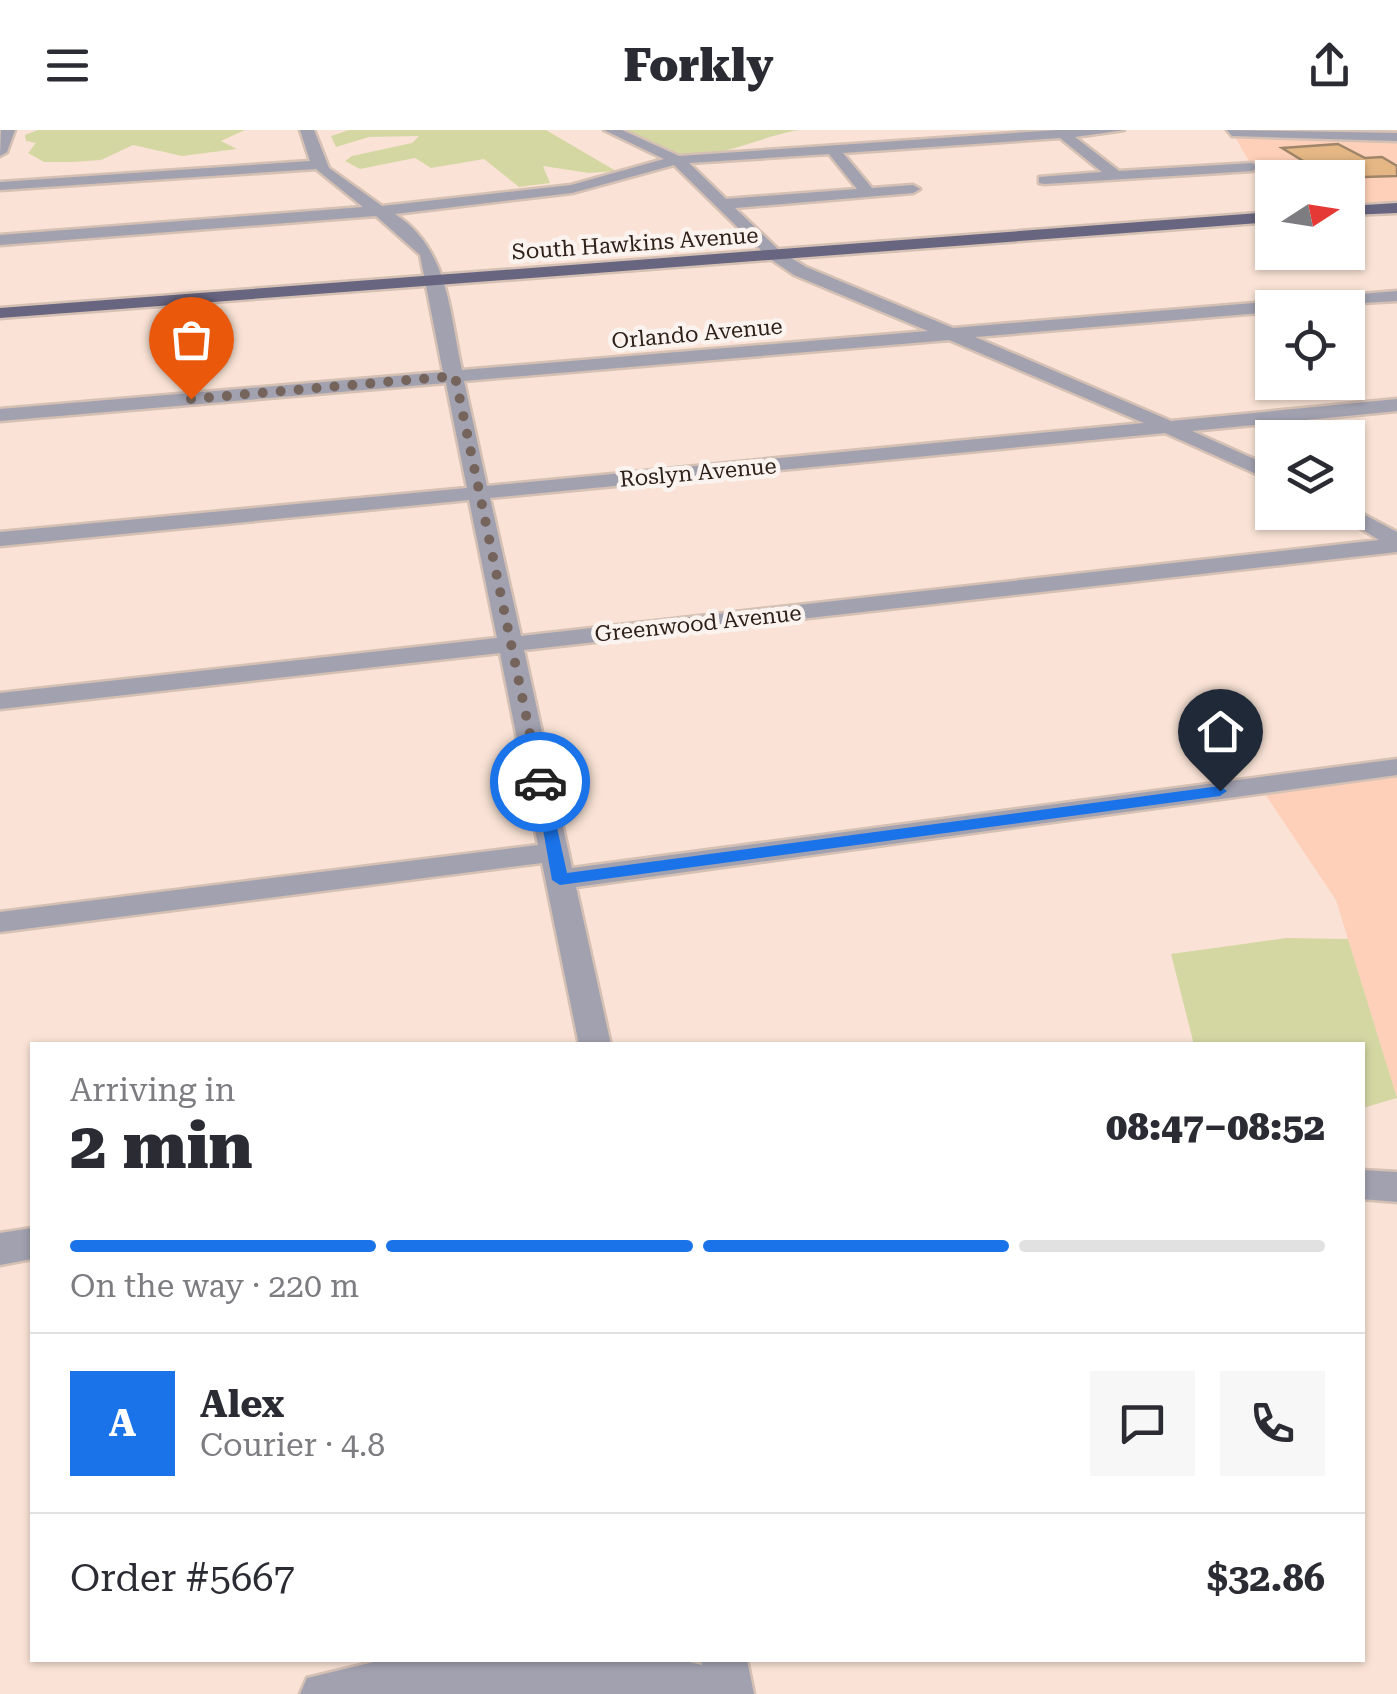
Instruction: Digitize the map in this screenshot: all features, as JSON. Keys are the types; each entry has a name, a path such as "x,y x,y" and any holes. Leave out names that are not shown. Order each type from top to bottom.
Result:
{"main road":[{"path":"1365,210 1397,208"},
{"name":"South Hawkins Avenue","path":"0,313 1255,217"}],"street":[{"path":"0,152 8,130"},
{"path":"307,130 309,150 317,166 338,184 387,213 421,243 434,280 594,1042"},
{"path":"611,130 676,160 775,255 800,272 1255,467"},
{"path":"0,240 387,213 557,192 676,160 1117,130"},
{"path":"1044,180 1256,171 1237,132 1397,137"},
{"path":"1063,134 1116,176"},
{"path":"833,150 868,193"},
{"path":"0,186 317,166"},
{"path":"722,204 913,189"},
{"name":"Orlando Avenue","path":"0,415 1397,296"},
{"name":"Roslyn Avenue","path":"0,539 1397,404"},
{"path":"1365,524 1397,543"},
{"name":"Greenwood Avenue","path":"0,701 1397,543"},
{"path":"0,922 557,866 1397,767"},
{"path":"1365,1184 1397,1186"},
{"path":"0,1249 30,1244"},
{"path":"323,1694 460,1670 526,1666 586,1668 679,1681 729,1694 724,1662"}],"shaded area":[{"path":"1231,130 1397,130 1397,208 1365,210 1365,160 1255,160 1255,169"},
{"path":"1397,774 1397,1099 1336,900 1263,791"}],"green space":[{"path":"38,130 245,130 221,141 237,149 182,156 133,145 101,160 44,162 28,153 36,143 26,141 25,135"},
{"path":"349,130 546,130 616,171 589,173 543,166 550,183 519,187 484,159 431,168 415,158 360,169 345,161 352,156 412,143 419,136 369,137 336,147 331,136"},
{"path":"621,130 798,130 721,152 691,156 664,151"},
{"path":"1287,938 1348,939 1397,1098 1365,1107 1365,1042 1193,1042 1171,954"}],"building":[{"path":"1338,144 1365,158 1382,157 1397,166 1397,176 1365,177 1365,160 1302,160 1282,148"}],"way so far":[{"path":"191,399 455,376 540,782"}],"route":[{"path":"540,782 560,880 1220,791"}]}
